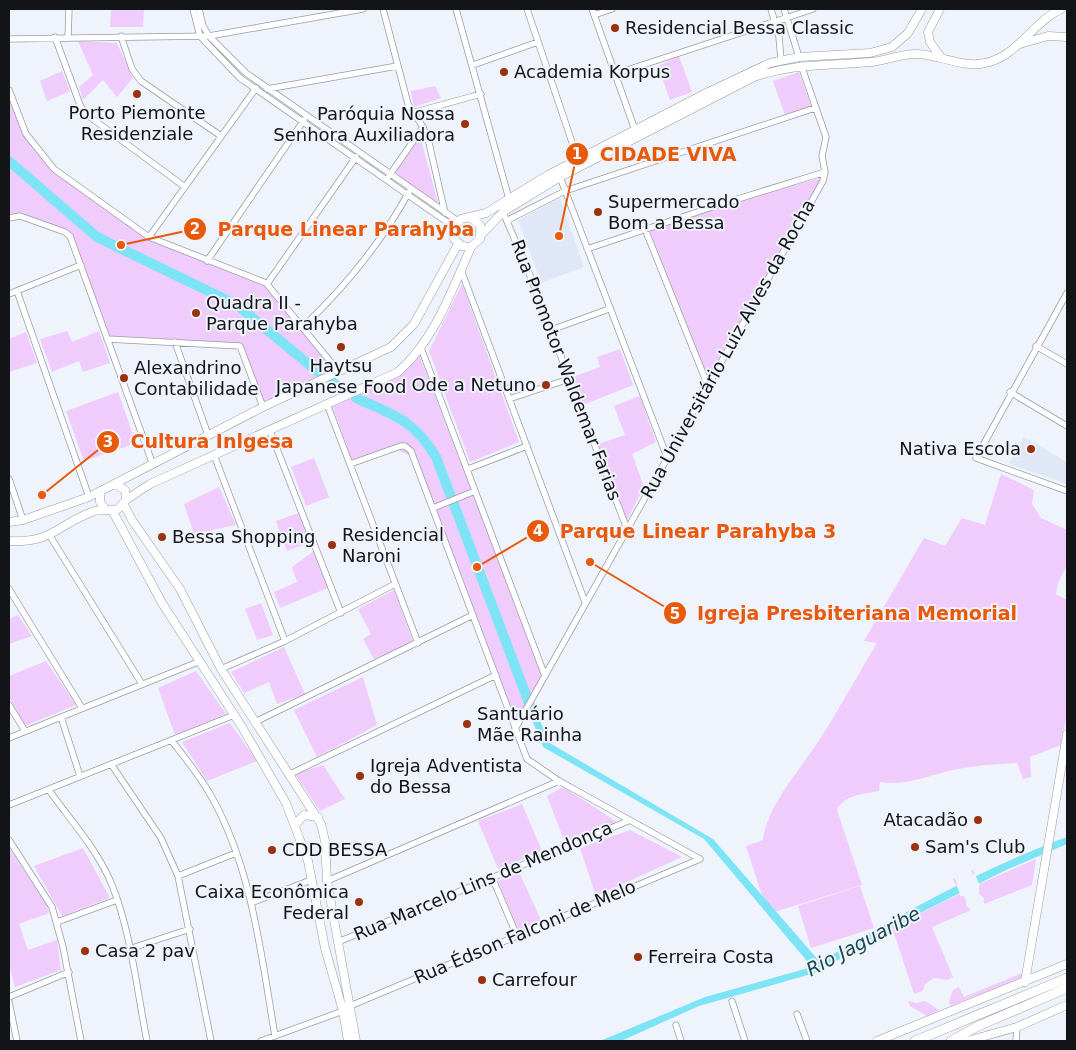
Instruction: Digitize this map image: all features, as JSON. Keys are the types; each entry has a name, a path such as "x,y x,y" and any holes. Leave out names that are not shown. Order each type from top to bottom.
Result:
{"highway":[{"path":"915,1041 1067,978"},
{"path":"952,1041 986,1022 1067,988"}],"main road":[{"path":"9,541 27,541 50,536 88,513 109,510 125,502 150,484 394,374 421,348 471,247 479,241 481,235 503,212 560,177 733,87 765,73 800,61 884,50 901,40 922,9"},
{"path":"940,9 928,32 930,42 940,56"},
{"path":"458,244 453,233 456,224 486,213 509,198 578,160 745,74 781,60 871,62 904,54 940,56 973,64 985,63 999,59 1018,45 1048,16 1061,9"},
{"path":"1018,45 1048,36 1067,37"},
{"path":"471,218 479,223 481,235"},
{"path":"458,244 471,247"},
{"path":"9,522 23,520 89,497 109,484 115,484 153,465 263,407 384,351 406,334 438,283 458,244"},
{"path":"115,484 124,490 125,502 132,520 180,589 221,669 288,775 318,817 325,841 327,881 356,1041"},
{"path":"100,491 100,502 109,510 162,603 198,662 234,715 286,803 296,825 303,843 325,948 343,1011 348,1041"},
{"path":"1025,982 1067,734"},
{"path":"296,825 304,815 318,817"},
{"path":"876,1041 1067,964"},
{"path":"967,1041 1017,1027 1067,1006"}],"street":[{"path":"68,37 69,9"},
{"path":"193,9 200,36 224,63 255,90 358,152 388,177 456,224"},
{"path":"198,9 203,26 209,36 229,58 259,84 355,158 388,177"},
{"path":"9,39 209,36 363,9"},
{"path":"383,9 397,66 412,113 423,128 429,143 445,214"},
{"path":"456,9 509,198"},
{"path":"527,9 578,160"},
{"path":"612,9 594,12 635,130"},
{"path":"771,9 781,49 781,60"},
{"name":"Rua Universitário Luiz Alves da Rocha","path":"514,729 532,701 667,457 819,189 825,172 822,156 826,137 784,9"},
{"path":"615,74 813,9"},
{"path":"121,36 132,69 141,81 221,136"},
{"path":"55,37 80,105 86,114 185,188"},
{"path":"473,65 538,42"},
{"path":"267,89 397,66"},
{"path":"150,237 259,84"},
{"path":"9,90 26,134 51,166 150,237 267,284 338,371"},
{"path":"412,113 481,94"},
{"path":"508,220 566,191 815,108"},
{"path":"208,260 305,119"},
{"path":"388,177 423,128"},
{"path":"267,284 358,152"},
{"path":"587,249 825,172"},
{"path":"560,177 667,457"},
{"path":"409,192 445,214 456,224"},
{"path":"302,327 338,291 370,254 391,225 409,192"},
{"name":"Rua Promotor Waldemar Farias","path":"503,212 508,220 627,529"},
{"path":"9,218 20,216 67,233 81,265 153,465"},
{"path":"645,229 708,386"},
{"path":"9,294 81,265"},
{"path":"461,270 586,602"},
{"path":"16,291 89,497"},
{"path":"1067,292 1010,392 976,458 1067,491"},
{"path":"551,330 610,309"},
{"path":"107,339 236,345 242,349 263,407"},
{"path":"175,342 208,435"},
{"path":"1036,346 1067,364"},
{"path":"421,348 545,676"},
{"path":"509,399 569,379"},
{"path":"1010,392 1067,426"},
{"path":"328,404 418,643"},
{"path":"270,431 341,613"},
{"path":"350,464 405,446 411,451 496,675 514,729 527,759 558,781 628,821"},
{"path":"468,469 527,446"},
{"path":"214,455 285,641"},
{"path":"9,479 23,520"},
{"path":"433,508 475,491"},
{"path":"50,536 142,684"},
{"path":"221,669 285,641 395,584"},
{"path":"9,589 82,708"},
{"path":"255,722 472,615"},
{"path":"9,738 198,662"},
{"path":"288,775 496,675"},
{"path":"9,705 25,731"},
{"path":"9,805 234,715"},
{"path":"61,717 80,776"},
{"path":"172,741 209,792 236,853 251,903 281,1036"},
{"path":"110,764 161,838 178,876 211,1041"},
{"path":"327,881 558,781"},
{"path":"49,790 103,866 117,900 129,949 147,1041"},
{"name":"Rua Édson Falconi de Melo","path":"350,1006 700,858 628,821"},
{"name":"Rua Marcelo Lins de Mendonça","path":"338,942 628,821"},
{"path":"9,840 41,888 57,922 81,1041"},
{"path":"178,876 236,853"},
{"path":"492,877 517,936"},
{"path":"251,903 311,880"},
{"path":"57,922 117,900"},
{"path":"129,949 190,929"},
{"path":"9,997 68,972"},
{"path":"732,1001 744,1041"},
{"path":"9,1002 17,1041"},
{"path":"261,1041 308,1027 343,1011"},
{"path":"797,1014 807,1041"},
{"path":"676,1025 681,1041"},
{"path":"1016,1041 1017,1027"}],"shaded area":[{"path":"111,9 144,9 143,27 110,27"},
{"path":"78,41 117,43 133,78 117,97 103,80 83,100 79,87 93,75"},
{"path":"679,56 692,92 670,100 658,66"},
{"path":"62,71 70,91 47,101 40,81"},
{"path":"799,72 811,106 785,115 773,81"},
{"path":"9,85 28,135 53,167 148,236 205,262 266,284 336,372 264,407 241,344 106,338 69,232 17,214 9,217"},
{"path":"435,86 441,98 414,107 411,91"},
{"path":"419,132 439,207 394,172"},
{"path":"824,177 709,383 648,226"},
{"path":"560,198 584,267 541,283 518,220"},
{"path":"462,284 519,442 470,462 429,351"},
{"path":"67,331 72,342 99,331 110,363 83,372 79,361 52,372 40,339"},
{"path":"26,332 37,363 9,372 9,339"},
{"path":"620,349 633,385 583,405 573,377 600,367 597,357"},
{"path":"418,352 542,674 514,727 411,456 393,448 352,460 333,408 327,404 394,374"},
{"path":"118,392 136,443 84,461 66,411"},
{"path":"640,396 656,442 632,454 644,487 627,520 598,444 625,435 614,406"},
{"name":"Nativa Escola","path":"1024,437 1067,462 1067,484 1009,464"},
{"path":"314,458 329,497 306,506 291,467"},
{"path":"1001,474 1034,490 1032,504 1041,518 1067,530 1067,565 1058,583 1056,594 1067,600 1067,713 1061,745 1030,757 1031,777 1023,779 1017,763 980,766 953,770 904,782 880,782 879,791 849,798 837,810 862,885 768,914 746,846 763,840 771,813 778,800 822,736 877,643 864,641 924,538 945,546 962,518 985,525"},
{"path":"219,487 236,525 194,534 184,504"},
{"path":"304,511 314,541 287,551 276,521"},
{"path":"314,551 330,587 280,608 274,592 297,582 292,567"},
{"path":"394,590 413,642 374,659 363,639 371,634 358,609"},
{"path":"261,603 273,635 257,640 245,609"},
{"path":"18,615 32,636 9,644 9,619"},
{"path":"284,647 305,694 277,704 269,682 244,693 231,672"},
{"path":"46,661 76,705 25,726 9,697 9,676"},
{"path":"196,671 226,714 175,735 158,688"},
{"path":"363,677 377,725 317,757 294,710"},
{"path":"230,723 257,761 207,781 182,742"},
{"path":"323,765 345,799 320,811 295,774"},
{"path":"563,787 617,822 565,843 547,796"},
{"path":"522,804 542,851 498,869 478,821"},
{"path":"630,830 682,857 596,896 580,848"},
{"path":"9,848 47,905 49,913 19,924 28,950 57,940 61,970 15,987 9,964"},
{"path":"83,848 110,898 62,916 34,866"},
{"path":"1036,859 1032,885 984,904 984,898 979,894 979,887 971,871 973,870 979,884"},
{"path":"519,872 541,920 519,931 498,881"},
{"path":"955,878 962,895 966,899 966,905 971,910 932,927 953,977 947,980 934,978 925,984 923,991 914,994 892,927 960,894 953,879"},
{"path":"860,886 874,928 811,948 798,906"},
{"path":"1022,973 1022,978 950,1006 949,1001 953,990 959,987 964,997"},
{"path":"908,1001 916,1003 925,1001 939,1010 927,1016 910,1006"}],"water":[{"name":"Rio Jaguaribe","path":"531,695 548,742 713,839 820,962 910,910 971,878 1067,837 1067,844 1006,870 892,927 818,972 699,1006 621,1041 600,1041 705,997 812,967 704,839 543,747 526,705"}],"pier":[{"path":"975,874 980,886 961,897 956,884"}],"waterway":[{"path":"9,161 97,237 237,305 318,372"},
{"path":"332,382 346,391"},
{"path":"356,398 402,420 420,435 436,457 532,711"}],"place":[{"name":"Residencial Bessa Classic","path":"615,28"},
{"name":"Academia Korpus","path":"504,72"},
{"name":"Porto Piemonte Residenziale","path":"137,94"},
{"name":"Paróquia Nossa Senhora Auxiliadora","path":"465,124"},
{"name":"Supermercado Bom a Bessa","path":"598,212"},
{"name":"CIDADE VIVA","path":"559,236"},
{"name":"Parque Linear Parahyba","path":"121,245"},
{"name":"Quadra II - Parque Parahyba","path":"196,313"},
{"name":"Haytsu Japanese Food","path":"341,347"},
{"name":"Alexandrino Contabilidade","path":"124,378"},
{"name":"Ode a Netuno","path":"546,385"},
{"name":"Nativa Escola","path":"1031,449"},
{"name":"Cultura Inlgesa","path":"42,495"},
{"name":"Bessa Shopping","path":"162,537"},
{"name":"Residencial Naroni","path":"332,545"},
{"name":"Igreja Presbiteriana Memorial","path":"590,562"},
{"name":"Parque Linear Parahyba 3","path":"477,567"},
{"name":"Santuário Mãe Rainha","path":"467,724"},
{"name":"Igreja Adventista do Bessa","path":"360,776"},
{"name":"Atacadão","path":"978,820"},
{"name":"Sam's Club","path":"915,847"},
{"name":"CDD BESSA","path":"272,850"},
{"name":"Caixa Econômica Federal","path":"359,902"},
{"name":"Casa 2 pav","path":"85,951"},
{"name":"Ferreira Costa","path":"638,957"},
{"name":"Carrefour","path":"482,980"}]}
